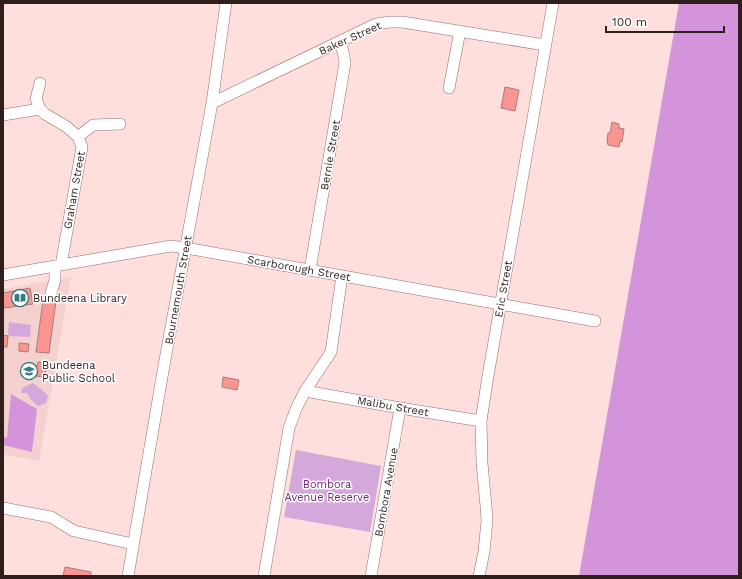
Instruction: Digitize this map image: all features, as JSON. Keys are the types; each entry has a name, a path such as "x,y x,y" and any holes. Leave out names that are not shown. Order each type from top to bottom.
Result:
{"street":[{"name":"Bournemouth Street","path":"128,576 212,102 226,3"},
{"name":"Eric Street","path":"479,576 484,552 487,520 482,463 481,421 553,3"},
{"name":"Baker Street","path":"212,102 376,24 402,22 545,45"},
{"path":"449,88 460,31"},
{"name":"Bernie Street","path":"310,270 345,63 344,51 339,42"},
{"path":"40,83 36,99 40,109 44,114 66,127 78,138"},
{"path":"3,115 40,109"},
{"name":"Graham Street","path":"51,292 58,266 82,147 78,138 93,125 120,124"},
{"name":"Scarborough Street","path":"3,275 171,246 595,321"},
{"path":"264,576 289,428 305,391 331,352 342,276"},
{"name":"Malibu Street","path":"305,391 481,421"},
{"name":"Bombora Avenue","path":"371,576 400,408"},
{"path":"3,508 51,517 74,531 133,544"}],"shaded area":[{"path":"679,3 739,3 739,576 579,576"},
{"name":"Bundeena Public School","path":"71,277 39,461 3,454 3,289"},
{"path":"11,394 37,409 32,452 3,445 3,437 7,438"}],"green space":[{"path":"9,322 31,325 30,337 8,336"},
{"path":"33,383 48,395 46,403 38,406 31,400 27,393 21,393 22,388"},
{"name":"Bombora Avenue Reserve","path":"296,450 381,466 370,532 284,517"}],"building":[{"path":"505,87 519,90 515,111 501,108"},
{"path":"612,122 619,124 619,128 624,129 622,142 620,141 619,147 608,145 608,133 610,133"},
{"path":"30,288 33,304 4,308 3,293"},
{"path":"43,300 56,301 49,353 36,352"},
{"path":"3,335 8,336 7,347 3,347"},
{"path":"19,343 29,344 28,352 19,351"},
{"path":"38,362 47,363 45,377 25,375 26,364 37,366"},
{"path":"223,377 239,380 237,390 222,387"},
{"path":"65,567 91,572 91,576 63,576"}],"place":[{"name":"Bundeena Library","path":"20,298"},
{"name":"Bundeena Public School","path":"29,371"}]}
